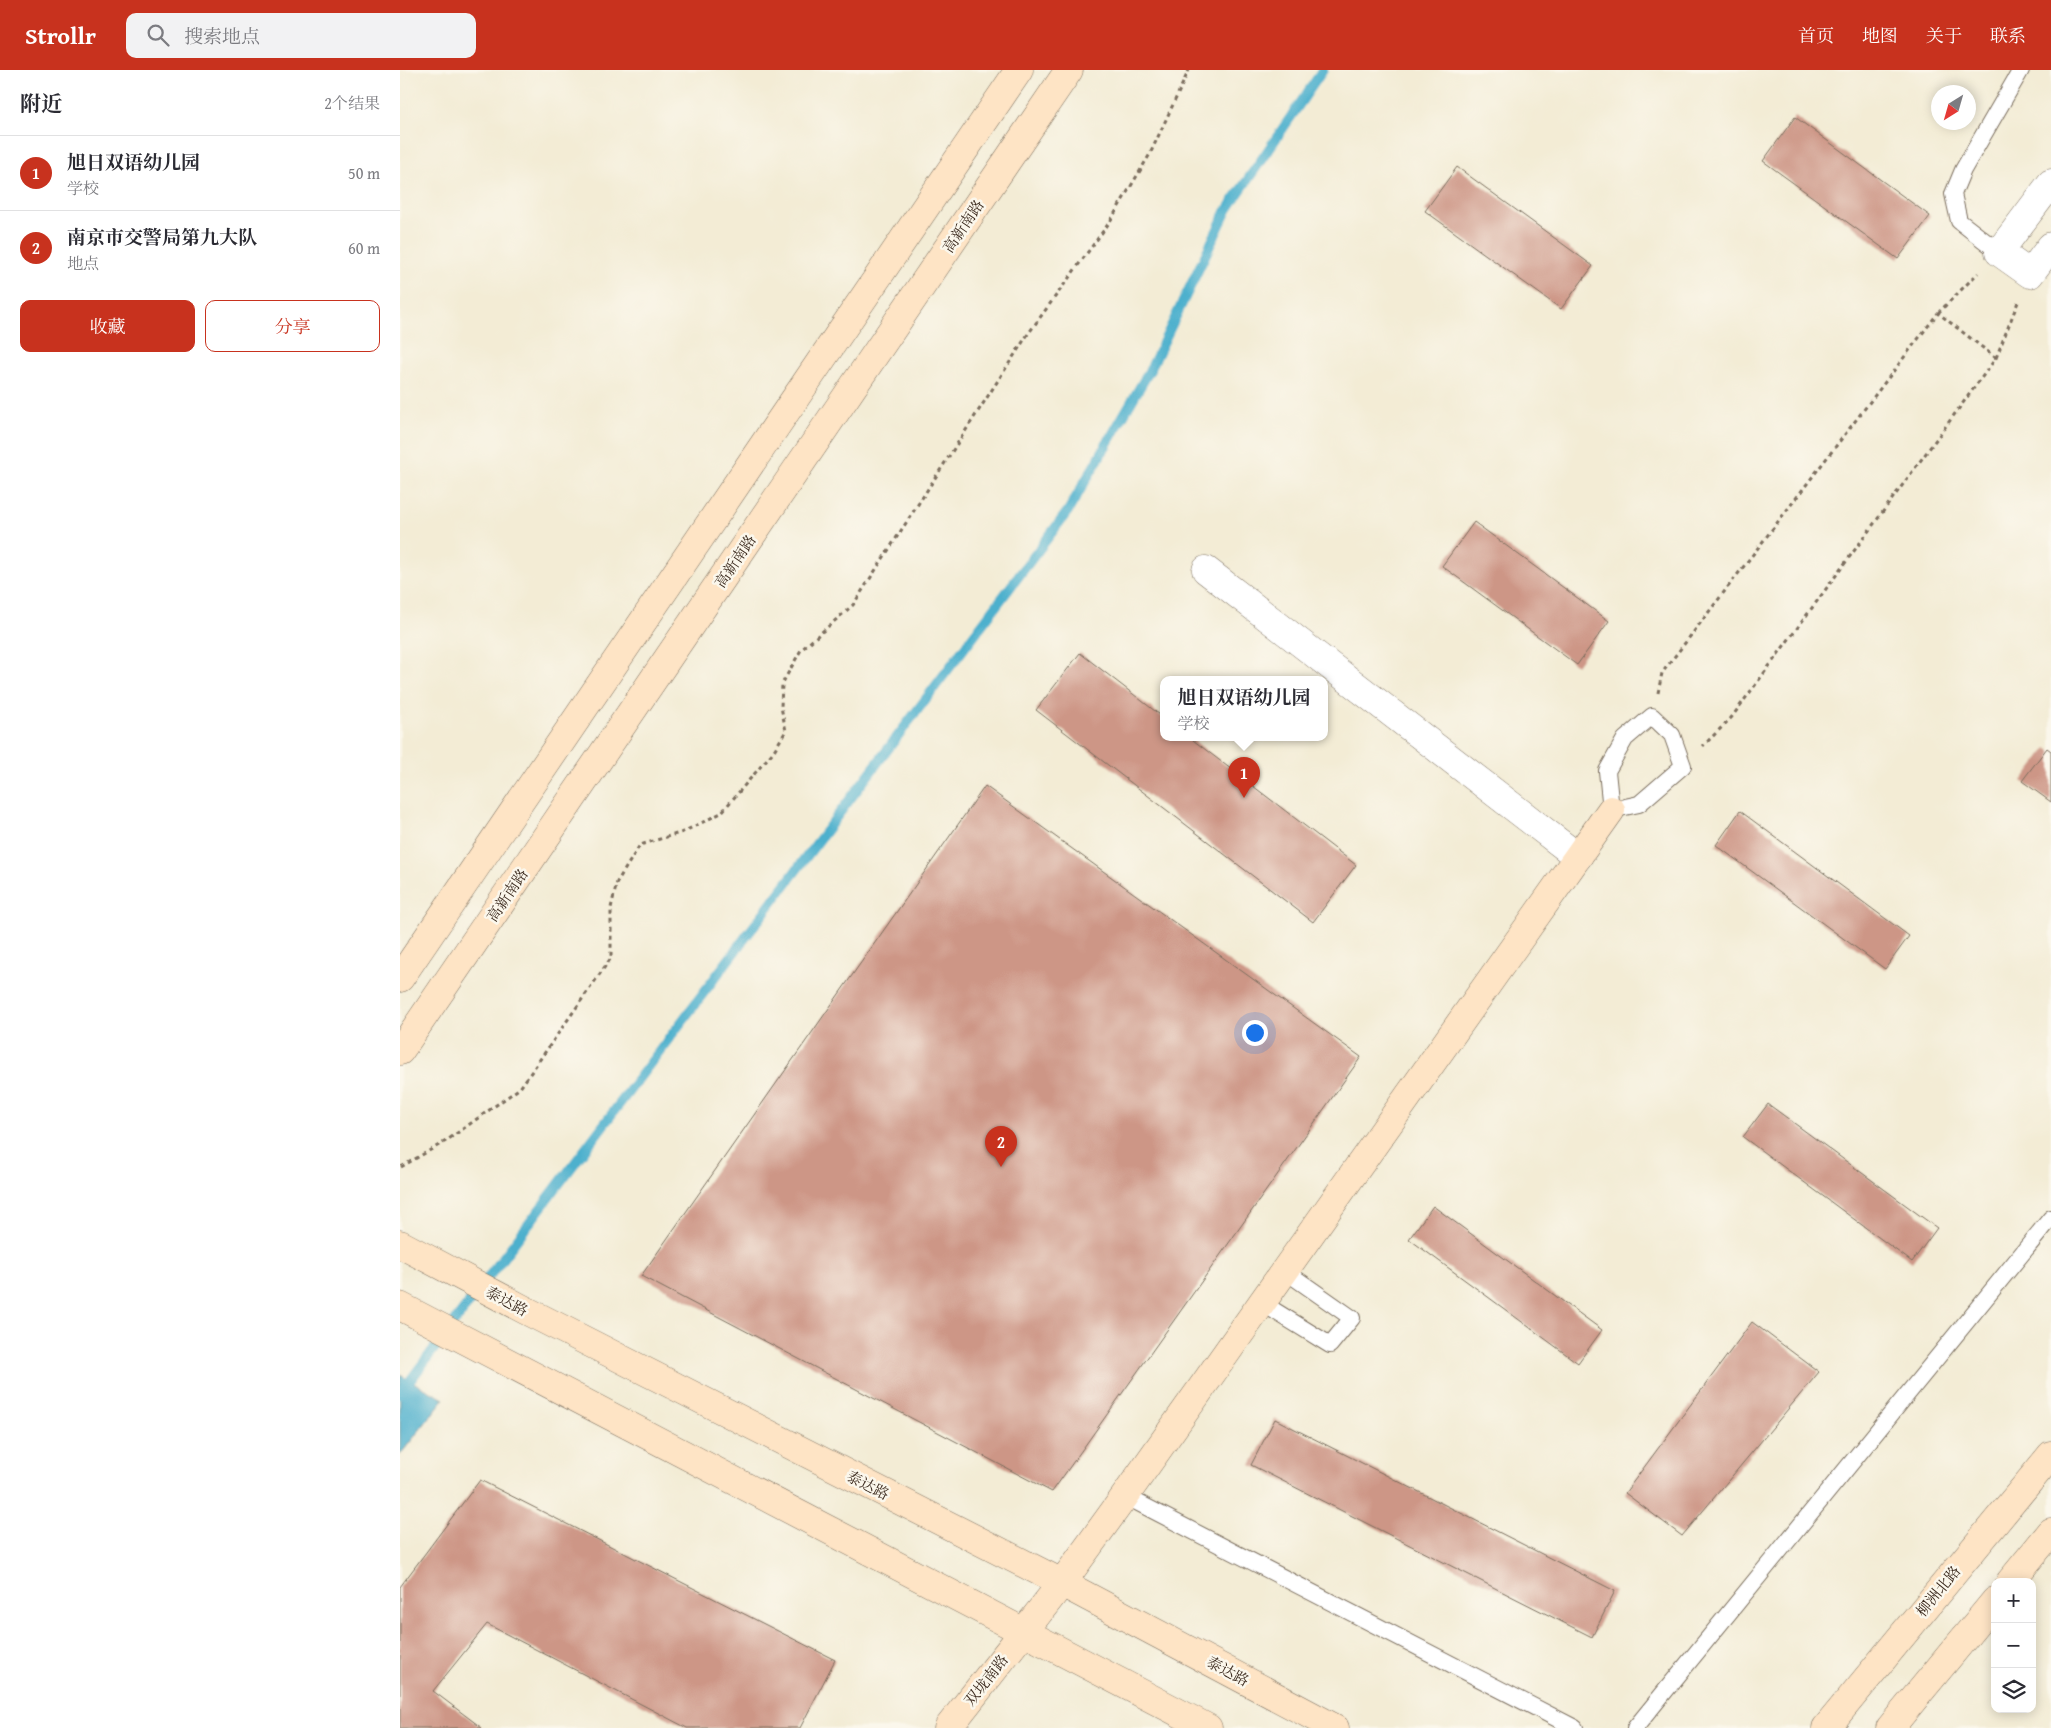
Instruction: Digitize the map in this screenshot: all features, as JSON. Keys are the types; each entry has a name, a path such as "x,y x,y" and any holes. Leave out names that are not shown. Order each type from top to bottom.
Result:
{"street":[{"path":"400,978 1019,70"},
{"name":"高新南路","path":"400,1051 1070,70"},
{"path":"2051,183 1999,252 2030,274 2051,246"},
{"path":"1206,570 1578,857"},
{"name":"双垅南路","path":"948,1728 1062,1583 1125,1496 1611,810"},
{"name":"泰达路","path":"400,1244 525,1310 1062,1583 1335,1728"},
{"path":"411,1312 492,1356 1208,1728"},
{"name":"柳洲北路","path":"1826,1728 2051,1455"},
{"path":"2013,1578 2051,1532"},
{"path":"1890,1728 1991,1606"}],"lane":[{"path":"1999,252 1959,221 1953,194 1963,170 2022,70"},
{"path":"1652,716 1672,735 1683,766 1639,804 1611,810 1608,771 1625,739 1652,716"},
{"path":"1635,1728 2051,1218"},
{"path":"1262,1303 1330,1345 1352,1318 1285,1271"},
{"path":"1125,1496 1575,1728"}],"path":[{"path":"401,1167 446,1141 520,1088 612,958 611,908 617,882 640,845 683,832 721,812 773,752 786,731 781,707 782,684 801,650 853,605 1028,334 1109,223 1150,154 1189,70"},
{"path":"1652,716 1662,673 1938,313 1999,252"},
{"path":"1683,766 1730,718 1996,358 2030,274"},
{"path":"1938,313 1996,358"}],"water":[{"path":"400,1375 444,1399 400,1455"}],"building":[{"path":"1795,117 1930,216 1898,259 1763,161"},
{"path":"1457,167 1593,266 1561,309 1425,211"},
{"path":"1474,522 1609,621 1577,665 1442,566"},
{"path":"1080,653 1160,715 1160,741 1194,741 1356,865 1313,922 1036,710"},
{"path":"2047,748 2051,751 2051,802 2022,781"},
{"path":"985,786 1361,1057 1052,1492 641,1276"},
{"path":"1740,811 1909,936 1885,969 1716,845"},
{"path":"1768,1104 1937,1228 1912,1262 1743,1137"},
{"path":"1433,1206 1602,1330 1578,1363 1409,1239"},
{"path":"1752,1322 1819,1372 1682,1536 1625,1493"},
{"path":"1275,1419 1615,1591 1592,1637 1251,1465"},
{"path":"480,1480 835,1660 800,1728 687,1728 487,1624 433,1691 482,1728 400,1728 400,1587"}],"waterway":[{"path":"400,1394 1068,511 1151,368 1227,210 1323,70"}],"place":[{"name":"旭日双语幼儿园","path":"1244,798"},
{"name":"南京市交警局第九大队","path":"1001,1167"}]}
